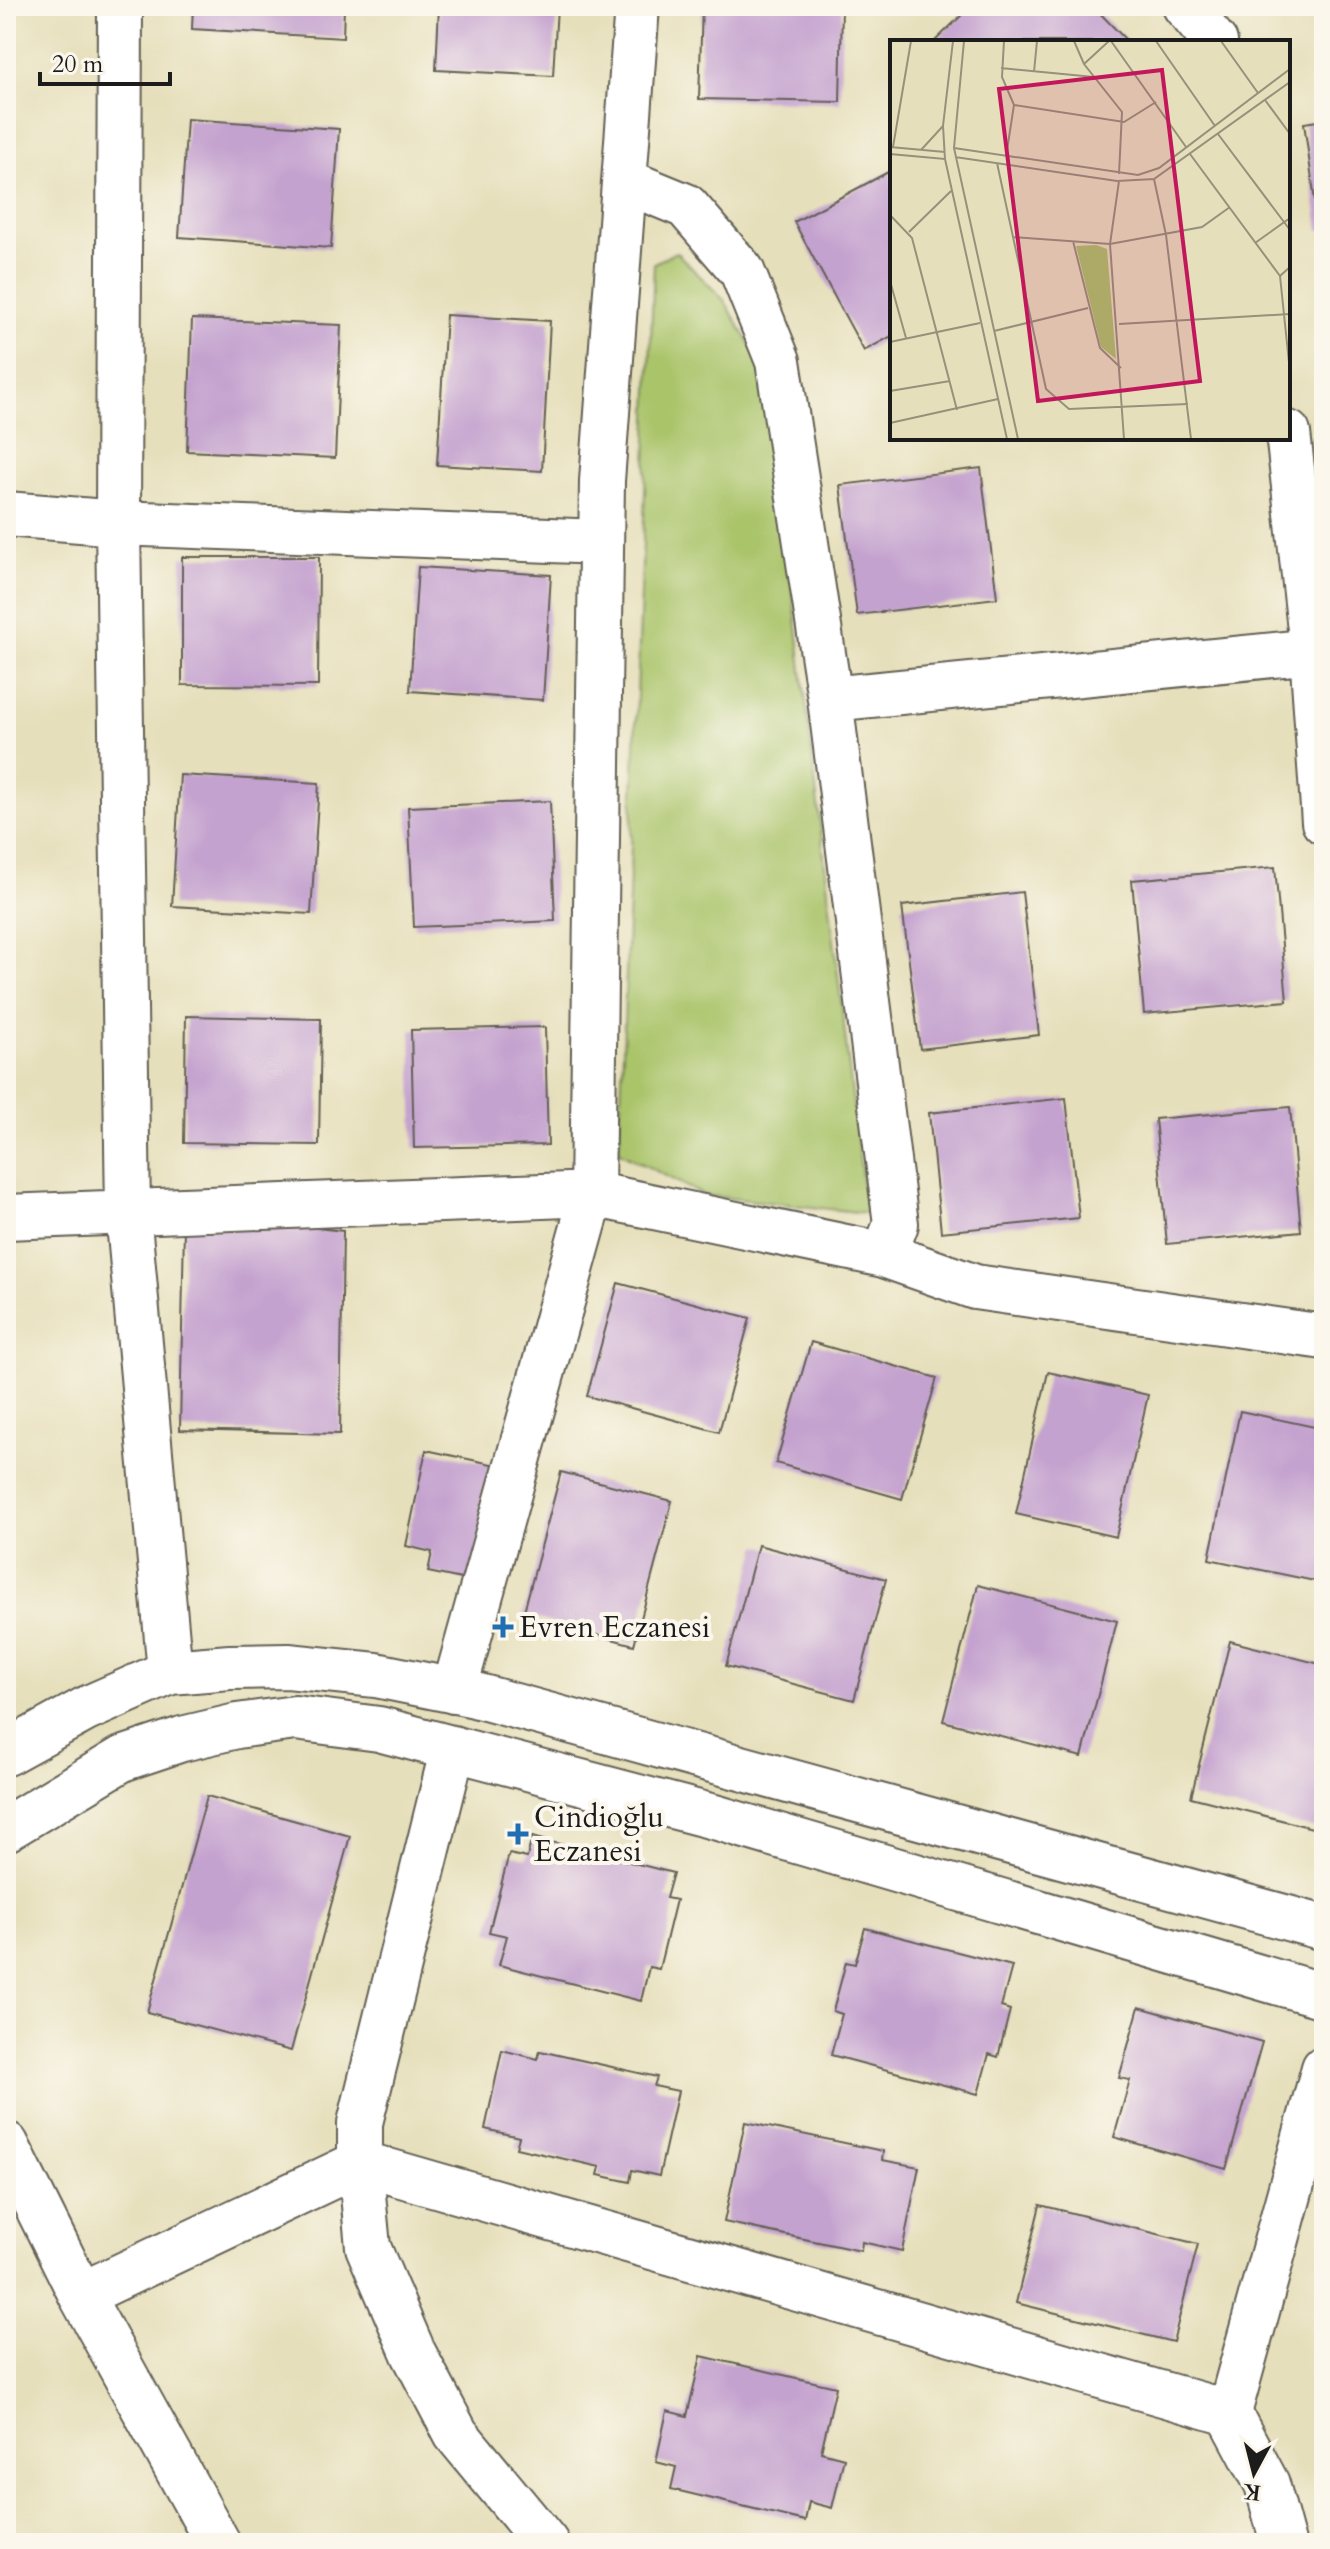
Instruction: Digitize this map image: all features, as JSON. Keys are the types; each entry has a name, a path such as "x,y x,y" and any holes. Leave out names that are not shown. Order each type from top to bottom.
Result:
{"street":[{"path":"120,6 118,523 128,1212 170,1672"},
{"path":"454,1691 592,1194 602,481 637,6"},
{"path":"1185,6 1213,40"},
{"path":"625,181 686,206 742,271 778,361 830,699 896,1224 884,1255"},
{"path":"1289,440 1318,651 1324,822"},
{"path":"6,514 118,523 601,542"},
{"path":"830,699 1318,651"},
{"path":"6,1217 592,1194 884,1255 975,1287 1324,1337"},
{"path":"6,1753 86,1709 170,1672 288,1666 376,1675 454,1691 1324,1928"},
{"path":"6,1829 122,1759 182,1739 237,1726 295,1718 379,1729 718,1818 1324,1996"},
{"path":"453,1748 360,2123 360,2163 368,2247 414,2354 456,2434 546,2543"},
{"path":"1283,2543 1267,2484 1229,2413 1324,2068"},
{"path":"6,2144 81,2295 218,2543"},
{"path":"81,2295 360,2163 1229,2413"}],"green space":[{"path":"676,252 724,300 767,373 866,1213 703,1195 619,1152 654,263"}],"building":[{"path":"193,6 344,6 343,38 192,29"},
{"path":"439,6 557,6 553,76 436,70"},
{"path":"702,6 842,6 840,102 699,99"},
{"path":"971,6 1093,6 1126,40 936,40"},
{"path":"187,119 339,129 331,248 179,237"},
{"path":"1324,120 1324,230 1319,230 1304,123"},
{"path":"890,171 890,337 864,351 794,222"},
{"path":"446,315 550,321 542,471 437,465"},
{"path":"192,319 341,325 335,458 187,451"},
{"path":"981,468 997,598 857,615 840,485"},
{"path":"182,557 319,557 318,686 182,685"},
{"path":"418,567 551,575 543,700 410,691"},
{"path":"180,775 319,783 311,914 172,906"},
{"path":"550,801 555,921 414,927 408,807"},
{"path":"1275,867 1287,1001 1144,1014 1132,880"},
{"path":"1022,892 1039,1035 920,1049 902,906"},
{"path":"186,1016 321,1019 319,1145 184,1143"},
{"path":"545,1027 548,1145 414,1148 411,1030"},
{"path":"1066,1098 1079,1218 941,1232 929,1113"},
{"path":"1290,1107 1301,1231 1167,1244 1155,1119"},
{"path":"291,1225 343,1231 340,1434 180,1430 184,1227"},
{"path":"618,1283 750,1318 719,1432 587,1396"},
{"path":"811,1342 937,1378 902,1499 776,1463"},
{"path":"1048,1372 1148,1395 1116,1537 1016,1514"},
{"path":"1240,1411 1324,1429 1324,1583 1209,1559"},
{"path":"426,1450 496,1465 471,1581 428,1572 432,1552 406,1546"},
{"path":"561,1472 672,1501 634,1645 523,1615"},
{"path":"758,1545 886,1579 854,1700 726,1666"},
{"path":"978,1585 1117,1621 1082,1757 943,1721"},
{"path":"1230,1641 1324,1665 1324,1831 1191,1797"},
{"path":"207,1796 350,1836 291,2051 147,2012"},
{"path":"532,1837 673,1873 666,1898 676,1900 659,1969 649,1967 641,2001 499,1965 507,1936 489,1932 509,1854 527,1858"},
{"path":"865,1928 1012,1966 1001,2007 1010,2010 998,2057 989,2054 978,2094 831,2055 842,2014 833,2011 846,1962 855,1964"},
{"path":"1139,2007 1262,2042 1226,2169 1114,2137 1130,2080 1119,2078"},
{"path":"502,2050 538,2059 540,2051 657,2077 654,2086 678,2091 659,2176 632,2170 630,2182 598,2175 600,2167 516,2148 519,2137 485,2129"},
{"path":"745,2122 883,2151 882,2160 919,2167 902,2251 862,2242 861,2251 724,2222"},
{"path":"1040,2205 1198,2244 1173,2342 1016,2303"},
{"path":"701,2356 836,2387 821,2452 844,2458 832,2508 809,2502 805,2521 671,2489 676,2467 656,2462 667,2411 687,2416"},
{"path":"1324,2380 1324,2428 1316,2427"}],"place":[{"name":"Evren Eczanesi","path":"503,1627"},
{"name":"Cindioğlu Eczanesi","path":"518,1834"}]}
